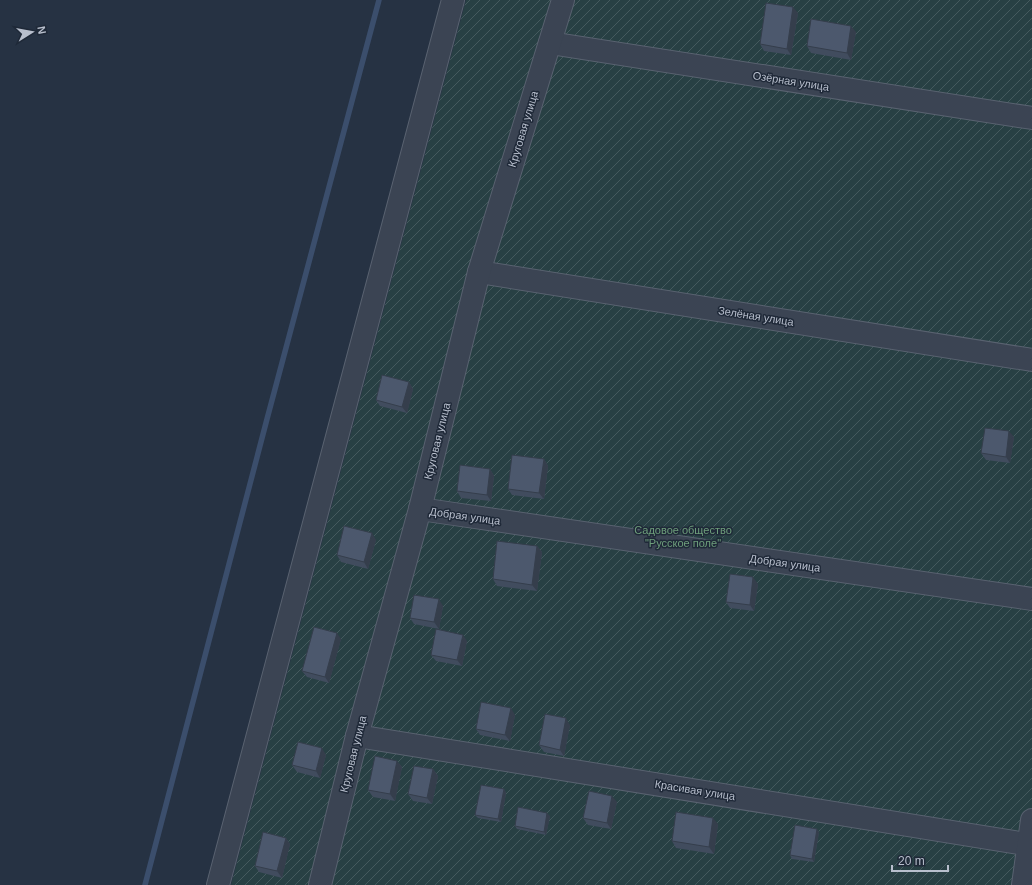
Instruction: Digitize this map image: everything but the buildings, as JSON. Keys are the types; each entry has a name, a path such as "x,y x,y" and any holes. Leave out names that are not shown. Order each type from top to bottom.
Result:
{"street":[{"path":"218,885 453,0"},
{"name":"Круговая улица","path":"320,885 357,736 420,509 479,272 563,0"},
{"name":"Озёрная улица","path":"550,43 1032,118"},
{"name":"Зелёная улица","path":"479,272 1032,360"},
{"name":"Добрая улица","path":"420,509 1032,599"},
{"name":"Красивая улица","path":"357,736 1030,844"},
{"path":"1023,885 1030,844 1032,820"}],"green space":[{"name":"Садовое общество \"Русское поле\"","path":"466,0 1032,0 1032,885 231,885"}],"waterway":[{"path":"145,885 379,0"}]}
